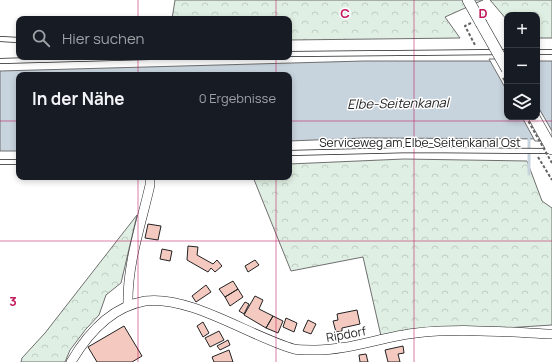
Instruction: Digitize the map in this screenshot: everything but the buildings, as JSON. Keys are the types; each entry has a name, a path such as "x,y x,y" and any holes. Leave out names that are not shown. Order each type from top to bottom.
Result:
{"street":[{"path":"468,0 476,23 504,65"},
{"path":"536,120 552,150"},
{"path":"128,305 128,285 137,235 150,180"},
{"name":"Ripdorf","path":"71,362 90,333 107,317 128,305 147,301 181,303 252,334 295,349 330,350 416,333 488,331 552,334"}],"lane":[{"path":"0,39 16,40"},
{"path":"292,54 504,52"},
{"path":"540,52 552,52"},
{"path":"0,61 38,60"},
{"name":"Serviceweg am Elbe-Seitenkanal Ost","path":"292,153 412,150 552,150"},
{"path":"0,162 16,162"}],"path":[{"path":"476,23 465,26 479,51"},
{"path":"528,120 552,163"},
{"path":"534,151 552,180"}],"green space":[{"path":"175,0 483,0 445,17 460,38 292,40 292,16 172,16"},
{"path":"490,0 552,0 552,38 540,38 540,12 504,12 504,16"},
{"path":"404,159 527,161 542,201 552,208 552,325 381,336 363,257 291,271 254,180 292,180 292,164"},
{"path":"137,215 121,283 106,295 99,315 70,350 65,362 21,362 22,358 45,333"}],"water":[{"name":"Elbe-Seitenkanal","path":"364,61 504,61 504,120 540,120 540,61 552,61 552,139 365,138 292,141 292,72 16,72 16,151 0,151 0,71"}],"pier":[{"path":"489,59 504,59 504,86"},
{"path":"540,110 552,131 552,141 535,141 524,120 540,120"}],"waterway":[{"path":"529,139 529,174"}]}
